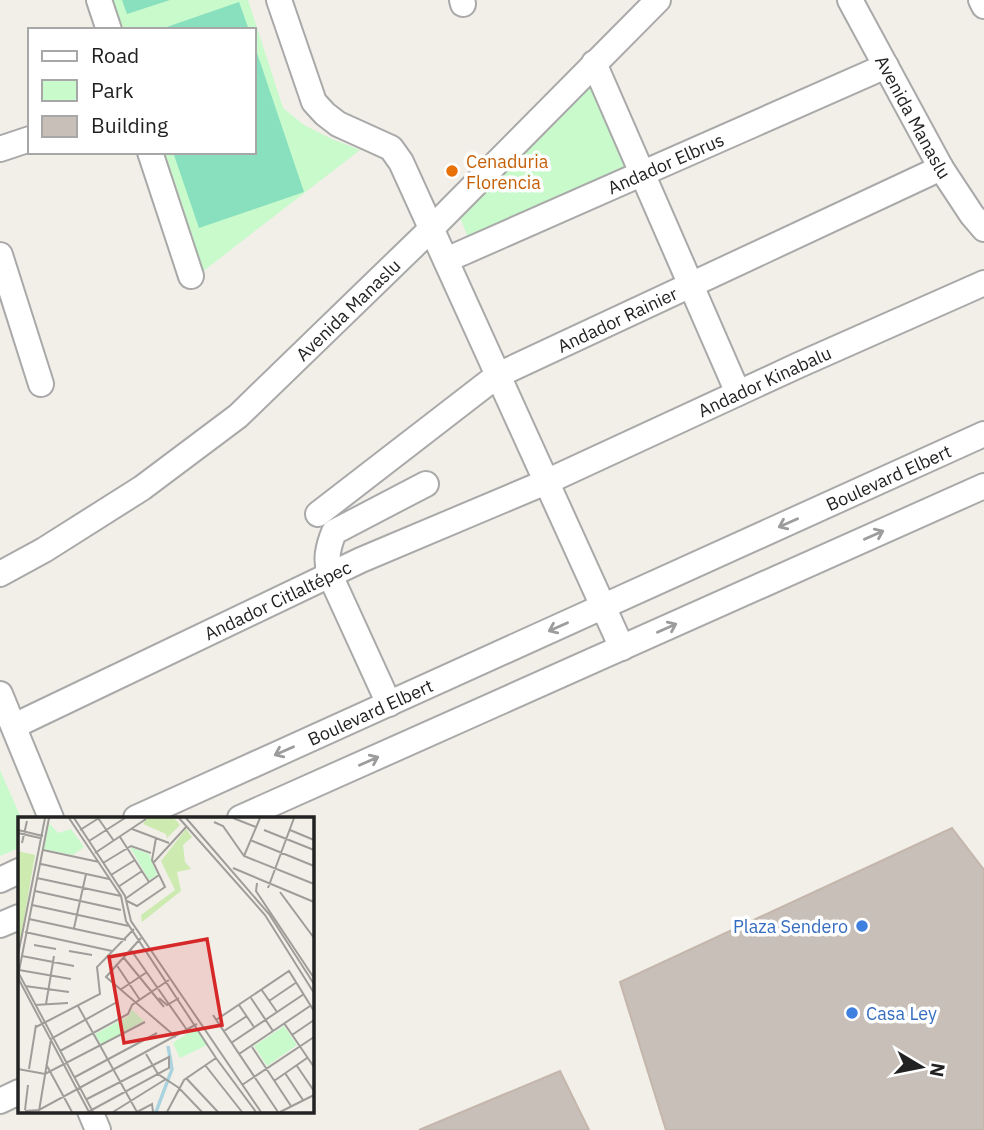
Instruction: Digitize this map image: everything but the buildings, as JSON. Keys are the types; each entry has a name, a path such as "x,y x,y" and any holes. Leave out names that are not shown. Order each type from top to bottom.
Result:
{"street":[{"path":"99,0 108,28"},
{"path":"279,0 314,102 338,124 391,148 401,162 622,648"},
{"name":"Avenida Manaslu","path":"0,574 108,511 238,416 431,229 658,0"},
{"name":"Avenida Manaslu","path":"850,0 941,168 984,229"},
{"path":"981,0 984,6"},
{"path":"594,63 738,393"},
{"name":"Andador Elbrus","path":"446,260 886,65"},
{"path":"0,149 28,140"},
{"path":"151,154 191,276"},
{"name":"Andador Rainier","path":"318,514 498,375 941,168"},
{"path":"0,255 41,384"},
{"name":"Andador Kinabalu","path":"546,482 984,283"},
{"name":"Boulevard Elbert","path":"138,817 984,434"},
{"name":"Andador Citlaltépec","path":"14,726 330,575 546,482"},
{"path":"389,704 330,575 327,564 330,542 334,532 426,484"},
{"path":"242,817 984,486"},
{"path":"0,694 51,817"},
{"path":"0,880 18,872"},
{"path":"0,925 18,917"},
{"path":"0,1101 18,1092"},
{"path":"90,1112 98,1130"}],"green space":[{"path":"112,0 248,0 283,108 304,125 360,150 202,272 164,154 256,154 256,28 121,28"},
{"path":"122,0 170,0 127,14"},
{"path":"239,2 248,28 164,28"},
{"path":"256,50 304,192 199,228 174,154 256,154"},
{"path":"600,74 637,161 468,237 458,213"},
{"path":"0,770 21,817 18,817 18,848 0,856"}],"place":[{"name":"Cenaduria Florencia","path":"452,171"},
{"name":"Plaza Sendero","path":"862,926"},
{"name":"Casa Ley","path":"852,1013"}]}
